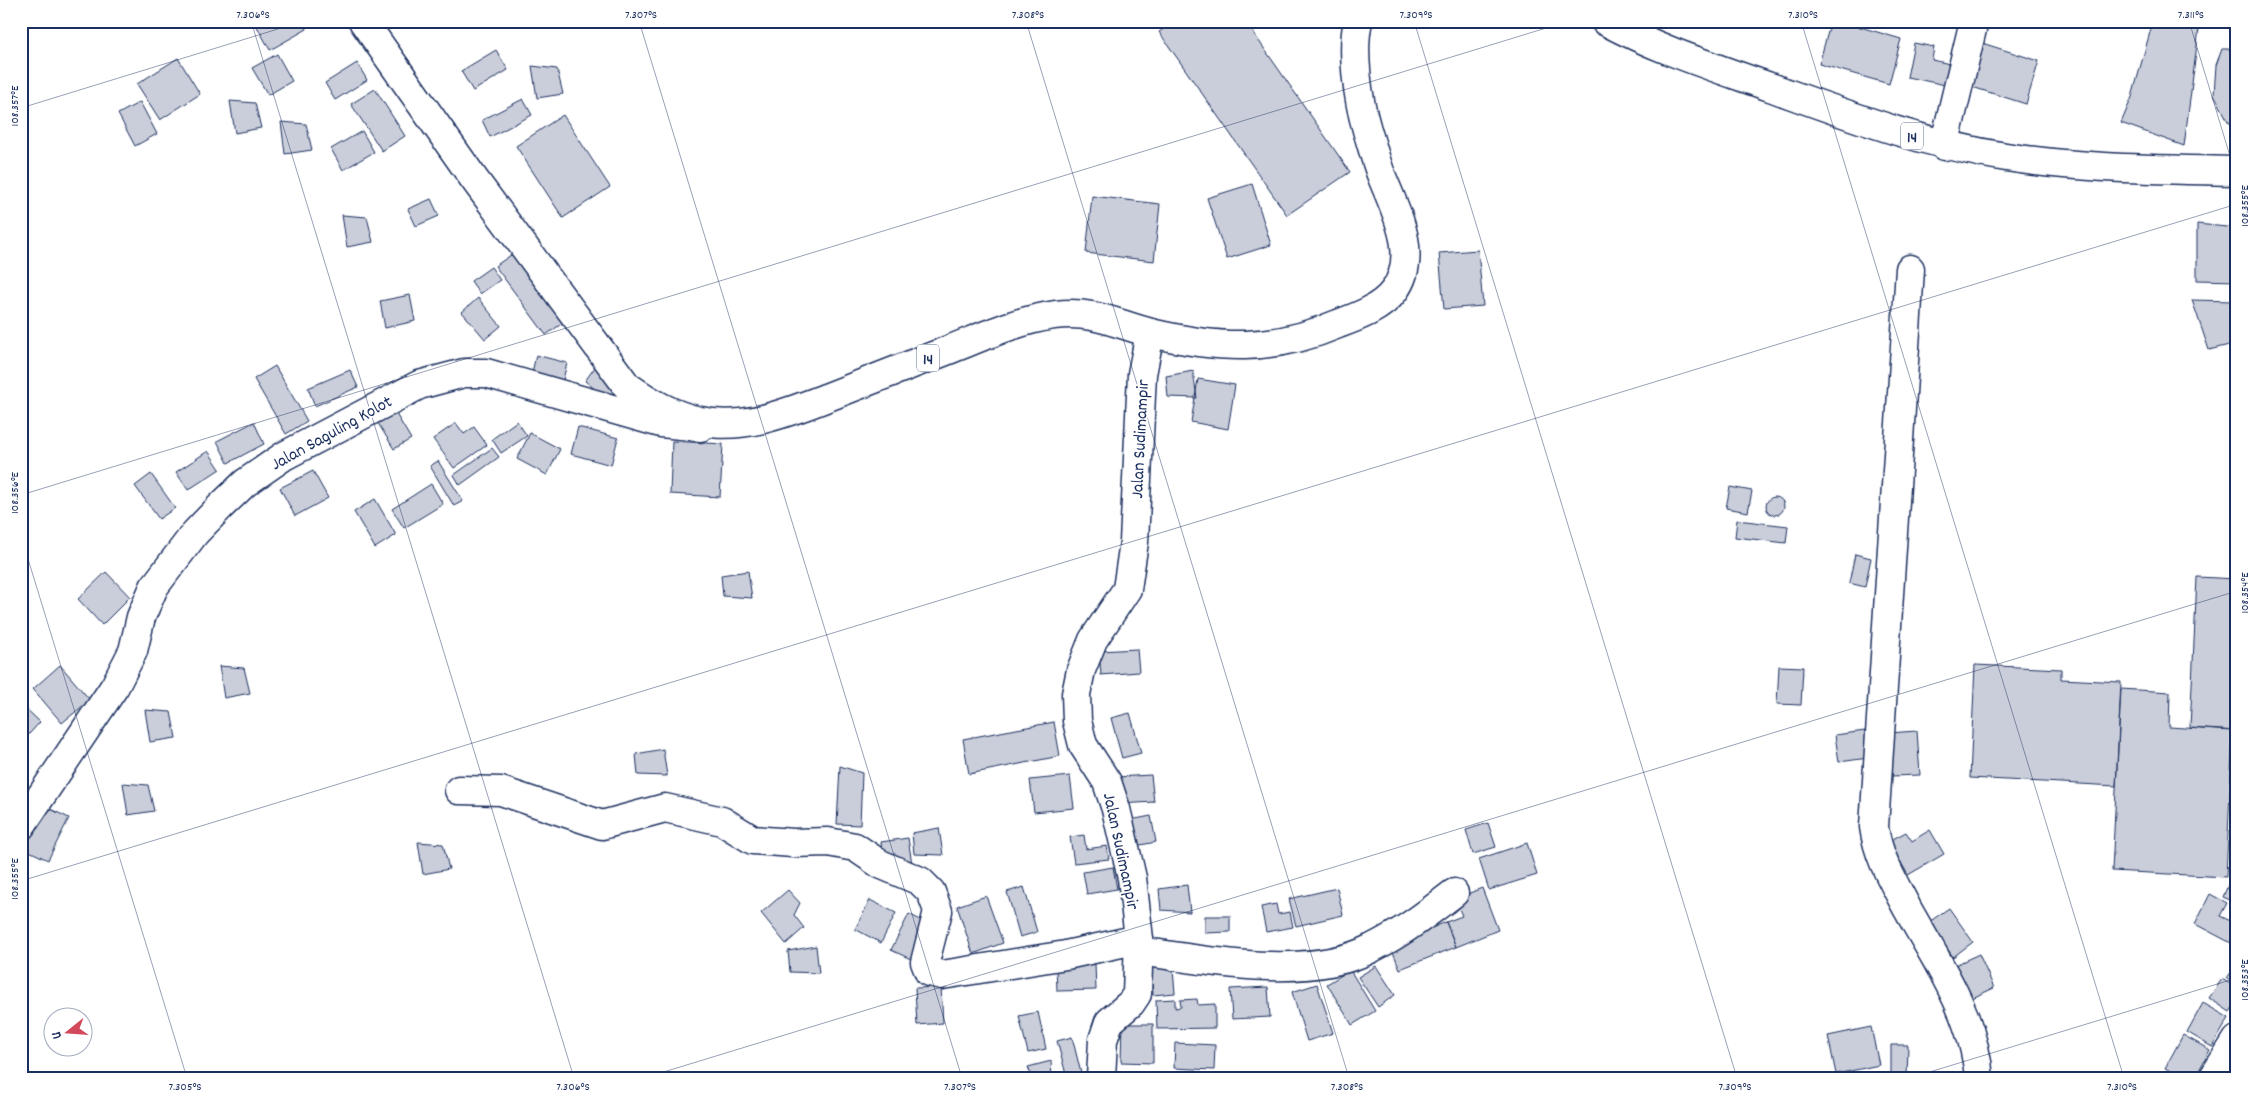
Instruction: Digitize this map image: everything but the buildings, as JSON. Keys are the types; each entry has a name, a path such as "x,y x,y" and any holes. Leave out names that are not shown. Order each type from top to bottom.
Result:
{"main road":[{"name":"14","path":"363,21 474,179 627,386 654,405 678,414 702,422 734,424 768,418 810,404 1006,327 1052,315 1087,314 1103,317 1150,332 1228,347 1257,346 1327,329 1362,314 1387,300 1395,290 1404,271 1406,251 1403,232 1366,126 1356,57 1358,21"},
{"name":"14","path":"1605,21 1672,52 1847,115 1944,146 2008,157 2068,164 2237,171"},
{"path":"1944,146 1974,21"},
{"path":"1910,269 1874,827 1876,842 1886,870 1962,1007 1972,1038 1979,1078"},
{"name":"Jalan Sudimampir","path":"1101,1078 1103,1040 1109,1022 1131,1002 1136,994 1139,945 1132,878 1116,809 1107,782 1083,745 1077,721 1076,694 1081,670 1093,640 1127,589 1134,542 1142,374 1150,332"},
{"name":"Jalan Saguling Kolot","path":"21,826 115,686 133,651 141,617 154,587 195,533 221,506 246,483 284,456 419,385 464,373 486,373 661,423 719,429 734,424"},
{"path":"460,790 501,790 602,826 665,808 722,821 753,840 792,843 828,842 855,847 880,864 920,881 932,892 938,911 925,962 929,972 942,975 1139,945 1218,963 1289,966 1340,961 1371,949 1412,925 1454,892"},
{"path":"2213,1078 2237,1040"}]}
